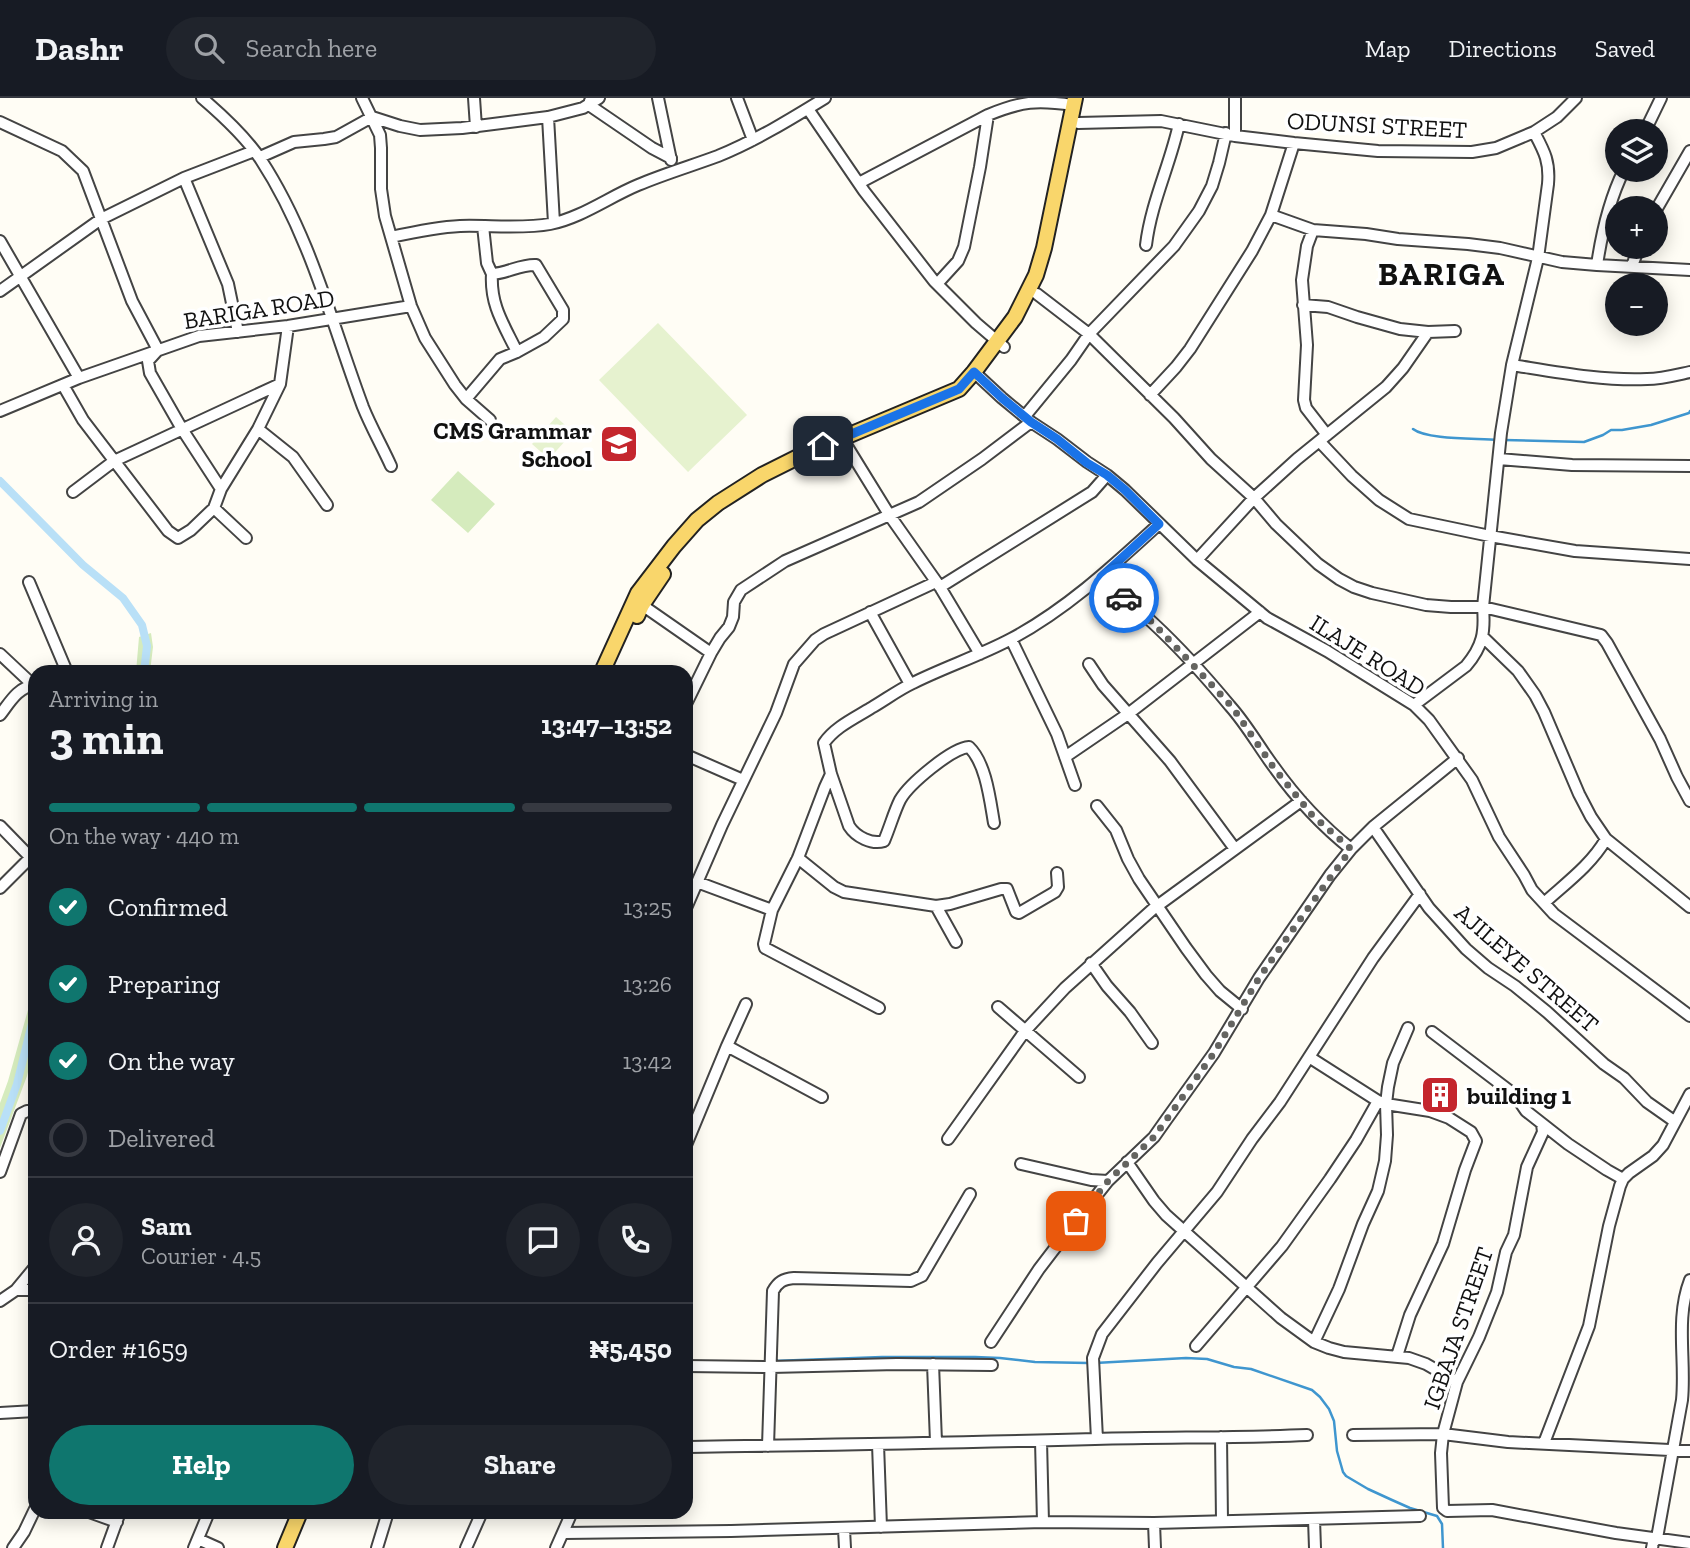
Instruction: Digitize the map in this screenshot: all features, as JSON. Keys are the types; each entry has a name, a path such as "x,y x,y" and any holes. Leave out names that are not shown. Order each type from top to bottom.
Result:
{"main road":[{"path":"615,665 642,606 664,573 702,527 743,495 845,443 970,393 978,376 1037,294 1044,278 1078,123 1076,100"},
{"path":"1001,344 1036,275 1076,100"},
{"path":"605,665 638,593 657,566 697,520 718,503 762,475 844,436 959,389 978,376"},
{"path":"276,1548 287,1519"},
{"path":"285,1548 297,1519"}],"street":[{"path":"202,98 224,116 257,154 288,206 311,260 364,411 391,466"},
{"path":"362,98 380,135 381,189 385,216 411,306 425,338 455,385 466,399 490,420"},
{"path":"474,98 476,127"},
{"path":"0,291 101,219 184,178 294,142 336,137 372,117 420,130 476,127 548,117 599,98"},
{"path":"658,98 674,170"},
{"path":"737,98 753,140"},
{"path":"391,237 445,227 554,223 635,186 718,156 753,140 825,98"},
{"path":"693,690 711,653 729,626 734,602 741,590 785,561 919,502 982,459 1028,419 1089,334 1174,246 1199,211 1212,186 1230,134 1235,98"},
{"name":"ODUNSI STREET","path":"1078,123 1161,121 1294,144 1378,151 1472,152 1496,148 1534,132 1557,117 1576,98"},
{"path":"1651,119 1661,98"},
{"path":"859,183 988,115 1027,102 1076,100"},
{"path":"590,102 652,148 671,158"},
{"path":"808,109 859,183 937,284 1001,344"},
{"path":"937,284 958,261 964,247 988,115"},
{"path":"548,117 554,223"},
{"path":"0,122 62,151 83,171 132,301 158,350 148,361 150,373 221,489"},
{"path":"1146,245 1152,214 1179,124"},
{"path":"1414,705 1466,666 1483,637 1483,607 1501,433 1512,365 1538,258 1549,173 1546,156 1534,132"},
{"path":"1150,395 1190,349 1241,269 1271,215 1294,144"},
{"path":"1664,196 1690,150"},
{"path":"184,178 228,284 238,332"},
{"path":"1597,265 1606,213 1618,182"},
{"path":"1271,215 1313,230 1468,244 1500,248 1538,258 1597,265 1689,268"},
{"path":"483,226 487,263 492,274 491,290 517,352"},
{"path":"1313,230 1307,246 1302,280 1307,324 1304,400 1323,439 1352,476 1379,500 1409,519 1490,536 1575,551 1690,559"},
{"path":"0,241 79,378"},
{"path":"1632,266 1635,259"},
{"path":"466,399 500,359 544,337 563,319 563,310 536,265 528,264 492,274"},
{"path":"1037,294 1089,334 1211,459 1254,498 1276,524 1318,564 1339,579 1372,593 1426,605 1483,607 1601,635 1660,739 1690,801"},
{"path":"1303,305 1328,307 1400,329 1455,331"},
{"name":"BARIGA ROAD","path":"0,411 79,378 199,336 288,326 411,306"},
{"path":"62,385 83,420 114,461 168,531 178,538 191,530 214,508 221,489 258,429 280,384 288,326"},
{"path":"1197,560 1254,498 1297,458 1386,387 1428,332"},
{"path":"1512,365 1569,374 1637,379 1690,372"},
{"name":"ILAJE ROAD","path":"978,376 1028,419 1125,490 1197,560 1260,612 1414,705 1458,758 1472,780 1499,837 1532,890 1554,914 1690,1016"},
{"path":"73,492 114,461 280,384"},
{"path":"258,429 293,457 327,505"},
{"path":"845,443 980,654"},
{"path":"1499,456 1572,465 1690,466"},
{"path":"693,891 776,713 794,664 815,640 870,612 938,585 1092,492 1107,475"},
{"path":"214,508 246,538"},
{"path":"994,823 989,794 977,758 970,747 964,747 913,784 899,802 884,841 871,841 853,832 849,826 831,774 824,743 851,720 910,684 1011,639 1068,603 1159,524"},
{"path":"1101,577 1153,623 1193,664 1233,708 1274,768 1301,801 1351,849"},
{"path":"29,582 63,665"},
{"path":"642,606 711,653"},
{"path":"870,612 910,684"},
{"path":"1065,757 1128,714 1260,612"},
{"path":"1483,637 1518,671 1535,695 1579,794 1606,839 1690,907"},
{"path":"1011,639 1057,734 1075,785"},
{"path":"0,654 28,679"},
{"path":"1089,664 1102,685 1170,761 1235,849"},
{"path":"0,715 22,688 28,686"},
{"path":"693,758 743,780"},
{"path":"991,1342 1039,1269 1108,1181 1154,1137 1214,1053 1259,978 1351,849 1373,827 1458,758"},
{"path":"831,774 798,858 772,910 764,944 765,948 879,1008"},
{"path":"948,1139 1025,1031 1091,963 1158,906 1301,801"},
{"path":"1097,806 1116,830 1139,879 1206,975 1242,1009"},
{"path":"0,826 28,855"},
{"name":"AJILEYE STREET","path":"1373,827 1429,908 1466,949 1547,1012 1604,1064 1624,1078 1647,1102 1674,1121"},
{"path":"1544,903 1590,863 1606,839"},
{"path":"798,858 844,892 936,906 1007,888 1016,912 1019,913 1055,892 1058,887 1057,873"},
{"path":"0,888 28,864"},
{"path":"697,882 772,910"},
{"path":"1097,1439 1093,1362 1101,1334 1183,1230 1217,1192 1280,1102 1373,958 1420,894"},
{"path":"936,906 956,942"},
{"path":"1091,963 1152,1043"},
{"path":"693,1127 746,1004"},
{"path":"998,1007 1079,1077"},
{"path":"1196,1346 1282,1245 1382,1103 1393,1063 1408,1028"},
{"path":"1432,1032 1514,1096 1526,1111 1542,1124 1588,1158 1623,1179"},
{"path":"727,1046 822,1097"},
{"path":"1309,1057 1382,1103 1430,1111 1449,1118 1471,1132 1476,1141 1443,1244 1410,1315 1397,1356"},
{"path":"1544,1443 1589,1326 1609,1226 1623,1179 1664,1144 1674,1127 1674,1121 1687,1109 1690,1094"},
{"path":"1314,1342 1339,1289 1378,1191 1385,1161 1387,1135 1382,1103"},
{"path":"0,1172 21,1114 28,1111"},
{"name":"IGBAJA STREET","path":"1542,1124 1543,1132 1527,1167 1514,1235 1506,1252 1497,1292 1457,1382 1443,1434 1441,1453 1444,1511 1492,1510 1655,1543 1690,1543"},
{"path":"1128,1162 1166,1215 1281,1318 1314,1342 1344,1352 1397,1356 1426,1364 1457,1382"},
{"path":"1021,1164 1091,1180 1108,1181"},
{"path":"768,1446 773,1291 780,1281 786,1278 916,1279 922,1276 970,1194"},
{"path":"0,1301 16,1290 28,1275"},
{"path":"1655,1543 1687,1380 1681,1313 1690,1280"},
{"path":"16,1290 28,1290"},
{"path":"693,1366 771,1362 992,1365"},
{"path":"933,1364 936,1442"},
{"path":"0,1413 28,1412"},
{"path":"1353,1435 1443,1434 1508,1442 1690,1451"},
{"path":"693,1447 1307,1435"},
{"path":"1221,1437 1222,1521"},
{"path":"1041,1441 1043,1522"},
{"path":"878,1444 881,1527"},
{"path":"564,1533 1420,1516"},
{"path":"13,1548 30,1519"},
{"path":"107,1548 117,1519"},
{"path":"206,1519 196,1543 218,1548"},
{"path":"377,1548 386,1519"},
{"path":"466,1548 479,1519"},
{"path":"556,1548 569,1519"},
{"path":"1314,1519 1315,1548"},
{"path":"1154,1523 1154,1548"},
{"path":"844,1529 845,1548"}],"green space":[{"path":"658,323 747,415 688,472 599,380"},
{"path":"556,417 573,432 549,459 532,444"},
{"path":"458,471 495,504 468,533 431,500"},
{"path":"151,633 151,665 137,665 139,637"},
{"path":"28,1010 28,1072 0,1148 0,1103"}],"waterway":[{"path":"1504,440 1584,442 1611,430 1651,425 1690,411"},
{"path":"1413,429 1441,437 1498,440"},
{"path":"0,481 83,565 123,598 142,625 147,646 145,665"},
{"path":"0,1131 17,1084 28,1039"},
{"path":"773,1361 975,1357 1088,1363"},
{"path":"1095,1363 1207,1359 1251,1369 1312,1390 1329,1409 1334,1421 1337,1451 1346,1476 1410,1508 1437,1516 1442,1524 1443,1548"}],"way so far":[{"path":"1076,1221 1108,1181 1154,1137 1214,1053 1259,978 1351,849 1312,815 1274,768 1233,708 1153,623 1124,598"}],"place":[{"name":"CMS Grammar School","path":"619,444"},
{"name":"building 1","path":"1440,1095"}],"district":[{"name":"BARIGA","path":"1442,274"}],"route":[{"path":"823,446 959,389 974,372 1031,422 1107,475 1159,524 1101,577 1124,598"}]}
